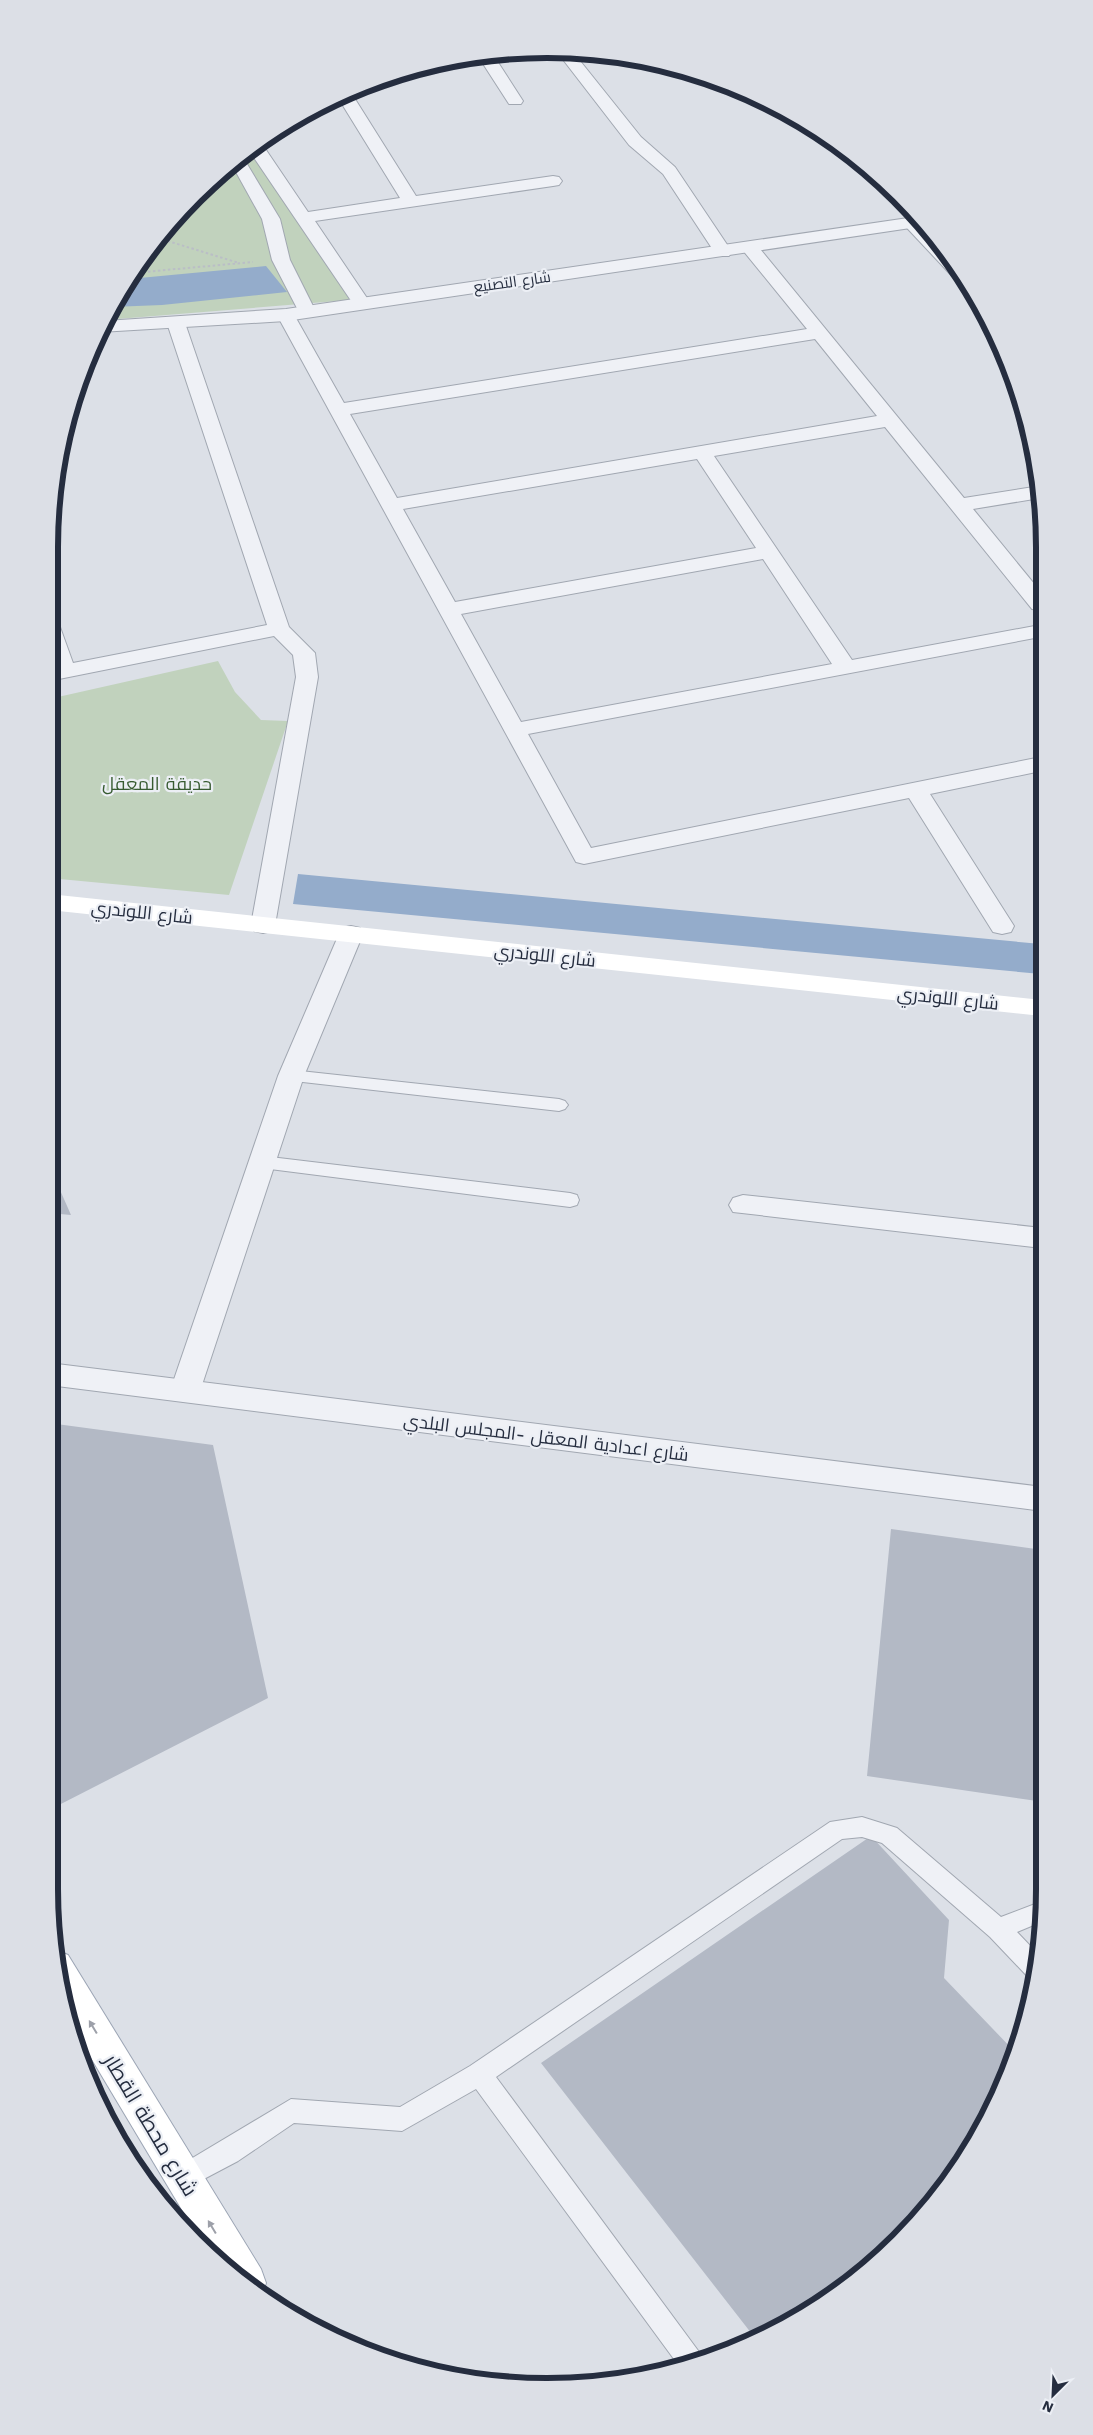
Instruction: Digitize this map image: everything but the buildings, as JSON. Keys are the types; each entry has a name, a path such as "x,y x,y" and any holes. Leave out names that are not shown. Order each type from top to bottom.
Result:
{"main road":[{"name":"شارع اللوندري","path":"58,903 1036,1007"},
{"name":"شارع محطة القطار","path":"67,1985 237,2266"}],"street":[{"path":"571,59 635,141 669,171 723,252"},
{"path":"491,61 515,101"},
{"path":"348,100 411,202"},
{"path":"259,152 362,304"},
{"path":"241,165 271,219 296,313 338,410 584,857 1036,765"},
{"path":"304,218 553,181"},
{"name":"شارع التصنيع","path":"110,327 296,313 914,224"},
{"path":"750,248 1036,599"},
{"path":"176,323 279,629 304,653 307,677 263,925"},
{"path":"338,410 819,333"},
{"path":"390,504 890,420"},
{"path":"702,452 846,668"},
{"path":"960,505 1032,493"},
{"path":"448,610 769,552"},
{"path":"58,673 279,629"},
{"path":"514,730 1036,632"},
{"path":"916,790 1002,926"},
{"path":"184,1392 291,1076 351,934"},
{"path":"743,1204 1036,1237"},
{"name":"شارع اعدادية المعقل -المجلس البلدي","path":"58,1375 1036,1498"}],"lane":[{"path":"291,1076 559,1105"},
{"path":"262,1162 570,1200"},
{"path":"183,2178 229,2152 291,2111 402,2120 479,2074 838,1829 862,1826 889,1835 998,1930 1029,1963"},
{"path":"998,1930 1034,1913"},
{"path":"479,2074 688,2357"}],"path":[{"path":"166,240 239,263"},
{"path":"142,272 281,260"}],"green space":[{"path":"254,155 319,250 350,300 114,319 140,275 179,224 224,179"},
{"name":"حديقة المعقل","path":"218,661 235,692 261,720 288,721 229,895 58,879 58,697"}],"water":[{"path":"266,266 287,292 162,305 121,307 138,278"},
{"path":"298,874 1036,944 1036,974 293,904"}]}
